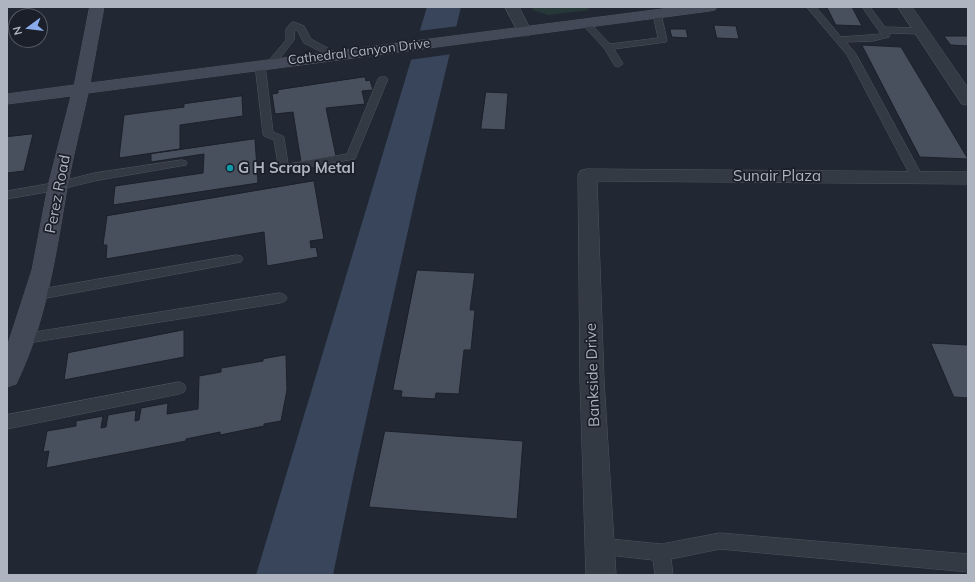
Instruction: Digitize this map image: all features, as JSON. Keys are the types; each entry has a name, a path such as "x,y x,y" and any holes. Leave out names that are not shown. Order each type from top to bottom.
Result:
{"street":[{"name":"Perez Road","path":"7,377 22,339 43,270 58,186 81,89 97,7"},
{"path":"512,7 525,32"},
{"name":"Cathedral Canyon Drive","path":"7,99 706,7"},
{"path":"905,7 968,100"},
{"name":"Sunair Plaza","path":"587,174 968,178"},
{"name":"Bankside Drive","path":"587,174 592,380 601,575"}],"lane":[{"path":"812,7 851,54 917,177"},
{"path":"839,40 886,35 866,7"},
{"path":"608,47 663,40 657,14"},
{"path":"586,24 608,47 618,64"},
{"path":"334,55 308,41 301,28 294,25 290,29 290,40 266,64 268,134 279,138 283,168 351,157 383,79"},
{"path":"883,30 921,31"},
{"path":"7,196 94,177 182,163"},
{"path":"36,295 237,259"},
{"path":"22,339 280,298"},
{"path":"7,422 179,388"},
{"path":"600,546 661,552 720,541 968,563"},
{"path":"661,552 664,575"}],"shaded area":[{"path":"532,7 586,7 589,10 548,15 533,10"}],"water":[{"path":"427,7 461,7 417,190 333,575 256,575"}],"pier":[{"path":"459,26 452,54 409,60 418,31"}],"building":[{"path":"827,7 852,7 862,26 836,25"},
{"path":"714,25 736,26 739,39 717,38"},
{"path":"670,29 686,29 688,38 672,37"},
{"path":"944,36 968,36 968,46 951,45"},
{"path":"862,45 901,47 968,159 920,157"},
{"path":"365,77 366,81 370,80 373,90 362,91 365,104 326,108 336,156 301,162 293,112 275,114 272,94 278,93 278,90"},
{"path":"486,92 508,93 505,130 481,129"},
{"path":"242,96 243,116 180,125 180,149 119,158 124,115 184,107 184,104"},
{"path":"33,134 24,171 7,173 7,137"},
{"name":"G H Scrap Metal","path":"255,139 258,183 113,205 115,186 203,173 204,154 151,162 151,154"},
{"path":"314,181 324,239 310,241 311,248 316,247 318,257 267,266 264,232 106,259 107,245 103,245 107,216"},
{"path":"417,270 475,273 470,310 475,310 471,350 464,350 459,394 436,393 435,399 401,397 402,391 393,390"},
{"path":"184,330 184,357 64,380 68,353"},
{"path":"931,343 968,345 968,398 954,397"},
{"path":"286,355 287,390 281,421 220,435 220,432 186,439 186,441 46,468 49,451 43,452 47,431 76,426 76,421 103,416 101,428 106,427 108,415 136,410 135,421 139,420 141,408 168,403 167,414 198,409 199,376 221,372 221,368 263,361 263,359"},
{"path":"385,431 523,441 517,519 369,507"}],"place":[{"name":"G H Scrap Metal","path":"230,168"}]}
